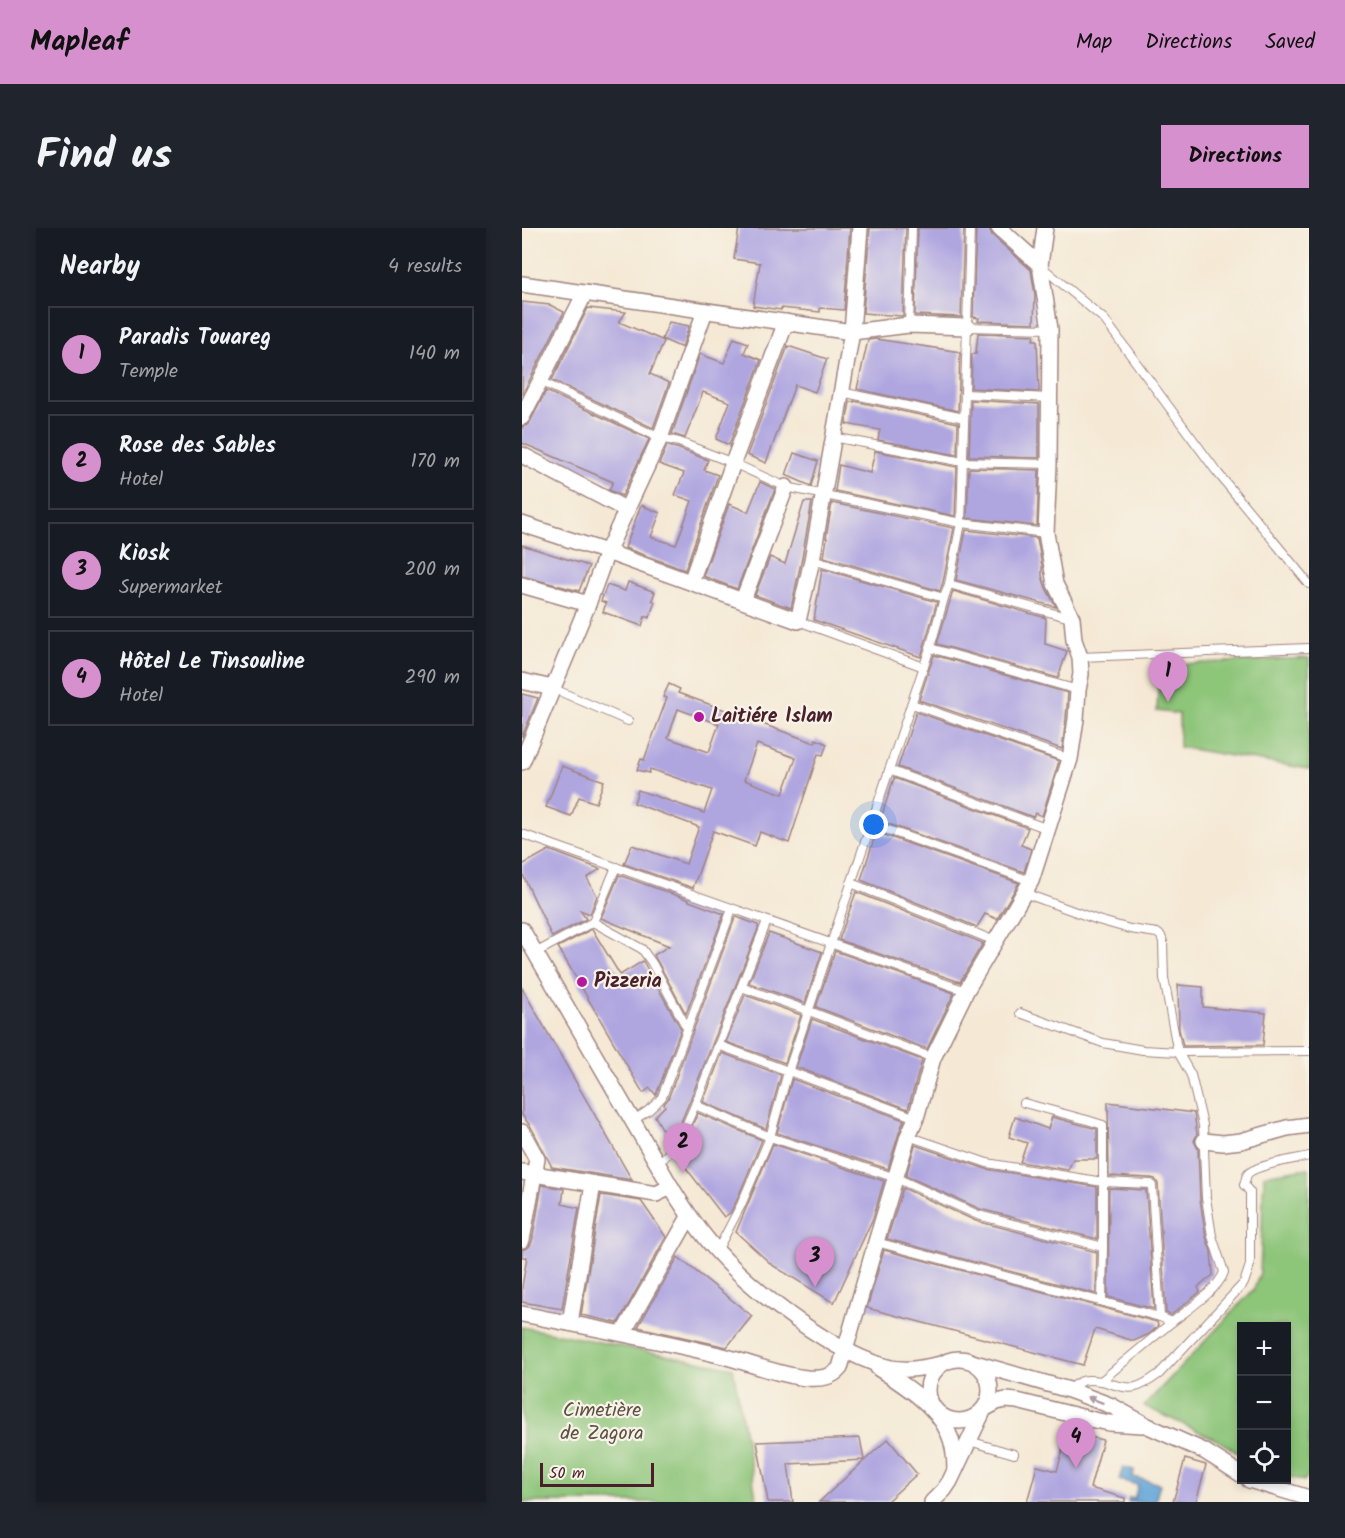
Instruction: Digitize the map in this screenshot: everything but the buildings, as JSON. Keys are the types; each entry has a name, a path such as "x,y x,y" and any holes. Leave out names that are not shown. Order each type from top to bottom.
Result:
{"street":[{"path":"522,524 798,621 812,560 852,332 860,228"},
{"path":"999,228 1040,265"},
{"path":"522,1314 722,1355 806,1378 830,1376 840,1368 933,1058 966,992 1027,887 1070,759 1081,674 1080,657 1074,640 1071,618 1055,584 1046,533 1050,329 1040,265 1045,228"},
{"path":"522,284 852,332 909,325 967,327"},
{"path":"522,417 585,293"},
{"path":"522,762 588,604 607,552 660,438 705,311"},
{"path":"691,582 786,322"},
{"path":"522,455 627,510"},
{"path":"743,600 786,487"},
{"path":"522,585 588,604"},
{"path":"522,681 552,688"},
{"path":"522,930 689,1217 717,1251 753,1285 800,1323 845,1350 892,1368 924,1368 957,1358 966,1359 1069,1390 1112,1406 1148,1426 1204,1451 1237,1472"},
{"path":"1204,1141 1223,1143 1240,1141 1287,1128 1309,1125"},
{"path":"522,1132 537,1159 528,1173 522,1240"},
{"path":"528,1173 656,1194 671,1187"},
{"path":"570,1323 593,1184"},
{"path":"623,1333 689,1217"},
{"path":"869,1361 903,1384 936,1413 956,1422 967,1421 984,1409 1006,1400 1109,1423 1148,1426"},
{"path":"932,1502 944,1490 989,1399 991,1388 988,1378 975,1363"},
{"path":"941,1364 932,1373 927,1393 930,1404 951,1438 955,1470"},
{"path":"1062,1413 1069,1390"},
{"path":"1265,1484 1309,1498"}],"lane":[{"path":"909,325 912,228"},
{"path":"717,1251 741,1205 770,1137 788,1071 912,704 949,584 961,523 970,228"},
{"path":"1040,265 1104,319 1217,472 1309,584"},
{"path":"967,327 1050,329"},
{"path":"540,381 660,438 679,442 786,487 961,523 1046,533"},
{"path":"842,392 964,418"},
{"path":"965,394 1049,398"},
{"path":"834,437 963,462 1049,464"},
{"path":"812,560 944,598"},
{"path":"949,584 1071,618"},
{"path":"798,621 924,667"},
{"path":"930,648 1078,690"},
{"path":"1080,657 1309,648"},
{"path":"552,688 628,721"},
{"path":"912,704 1070,759"},
{"path":"890,770 1048,829"},
{"path":"871,824 1027,887 1098,920 1130,930 1157,933 1161,936 1164,978 1178,1052 1191,1075 1203,1125 1206,1198 1212,1236 1224,1272 1219,1283 1212,1290 1101,1381"},
{"path":"522,834 966,992"},
{"path":"535,953 593,922 616,867"},
{"path":"851,883 995,941"},
{"path":"632,1120 650,1110 662,1097 732,909"},
{"path":"656,1162 664,1158 679,1141 767,921"},
{"path":"593,922 642,949 687,1028"},
{"path":"741,987 933,1058"},
{"path":"1020,1013 1103,1043 1143,1050 1309,1051"},
{"path":"718,1045 916,1118"},
{"path":"1024,1103 1103,1125 1102,1301"},
{"path":"695,1105 770,1137 896,1178 978,1215 1103,1247"},
{"path":"908,1136 987,1164 1103,1182 1152,1186 1160,1317"},
{"path":"1069,1390 1084,1380 1134,1388 1160,1374 1244,1283 1250,1265 1250,1192 1244,1185 1246,1176 1252,1170 1309,1156"},
{"path":"876,1242 1102,1301 1172,1322"},
{"path":"969,1441 1014,1454"}],"green space":[{"path":"1309,658 1309,769 1179,747 1179,714 1157,711 1159,665"},
{"path":"1309,1168 1309,1474 1304,1481 1291,1477 1291,1322 1237,1322 1237,1452 1221,1442 1144,1406 1254,1289 1260,1273 1264,1175"},
{"name":"Cimetière de Zagora","path":"522,1327 733,1368 757,1502 522,1502"}],"water":[{"path":"1123,1467 1134,1470 1133,1477 1160,1484 1155,1502 1128,1502 1129,1498 1134,1499 1138,1485 1119,1480"}],"place":[{"name":"Paradis Touareg","path":"1168,702"},
{"name":"Laitiére Islam","path":"699,717"},
{"name":"Pizzeria","path":"582,982"},
{"name":"Rose des Sables","path":"683,1173"},
{"name":"Kiosk","path":"815,1287"},
{"name":"Hôtel Le Tinsouline","path":"1076,1468"}]}
